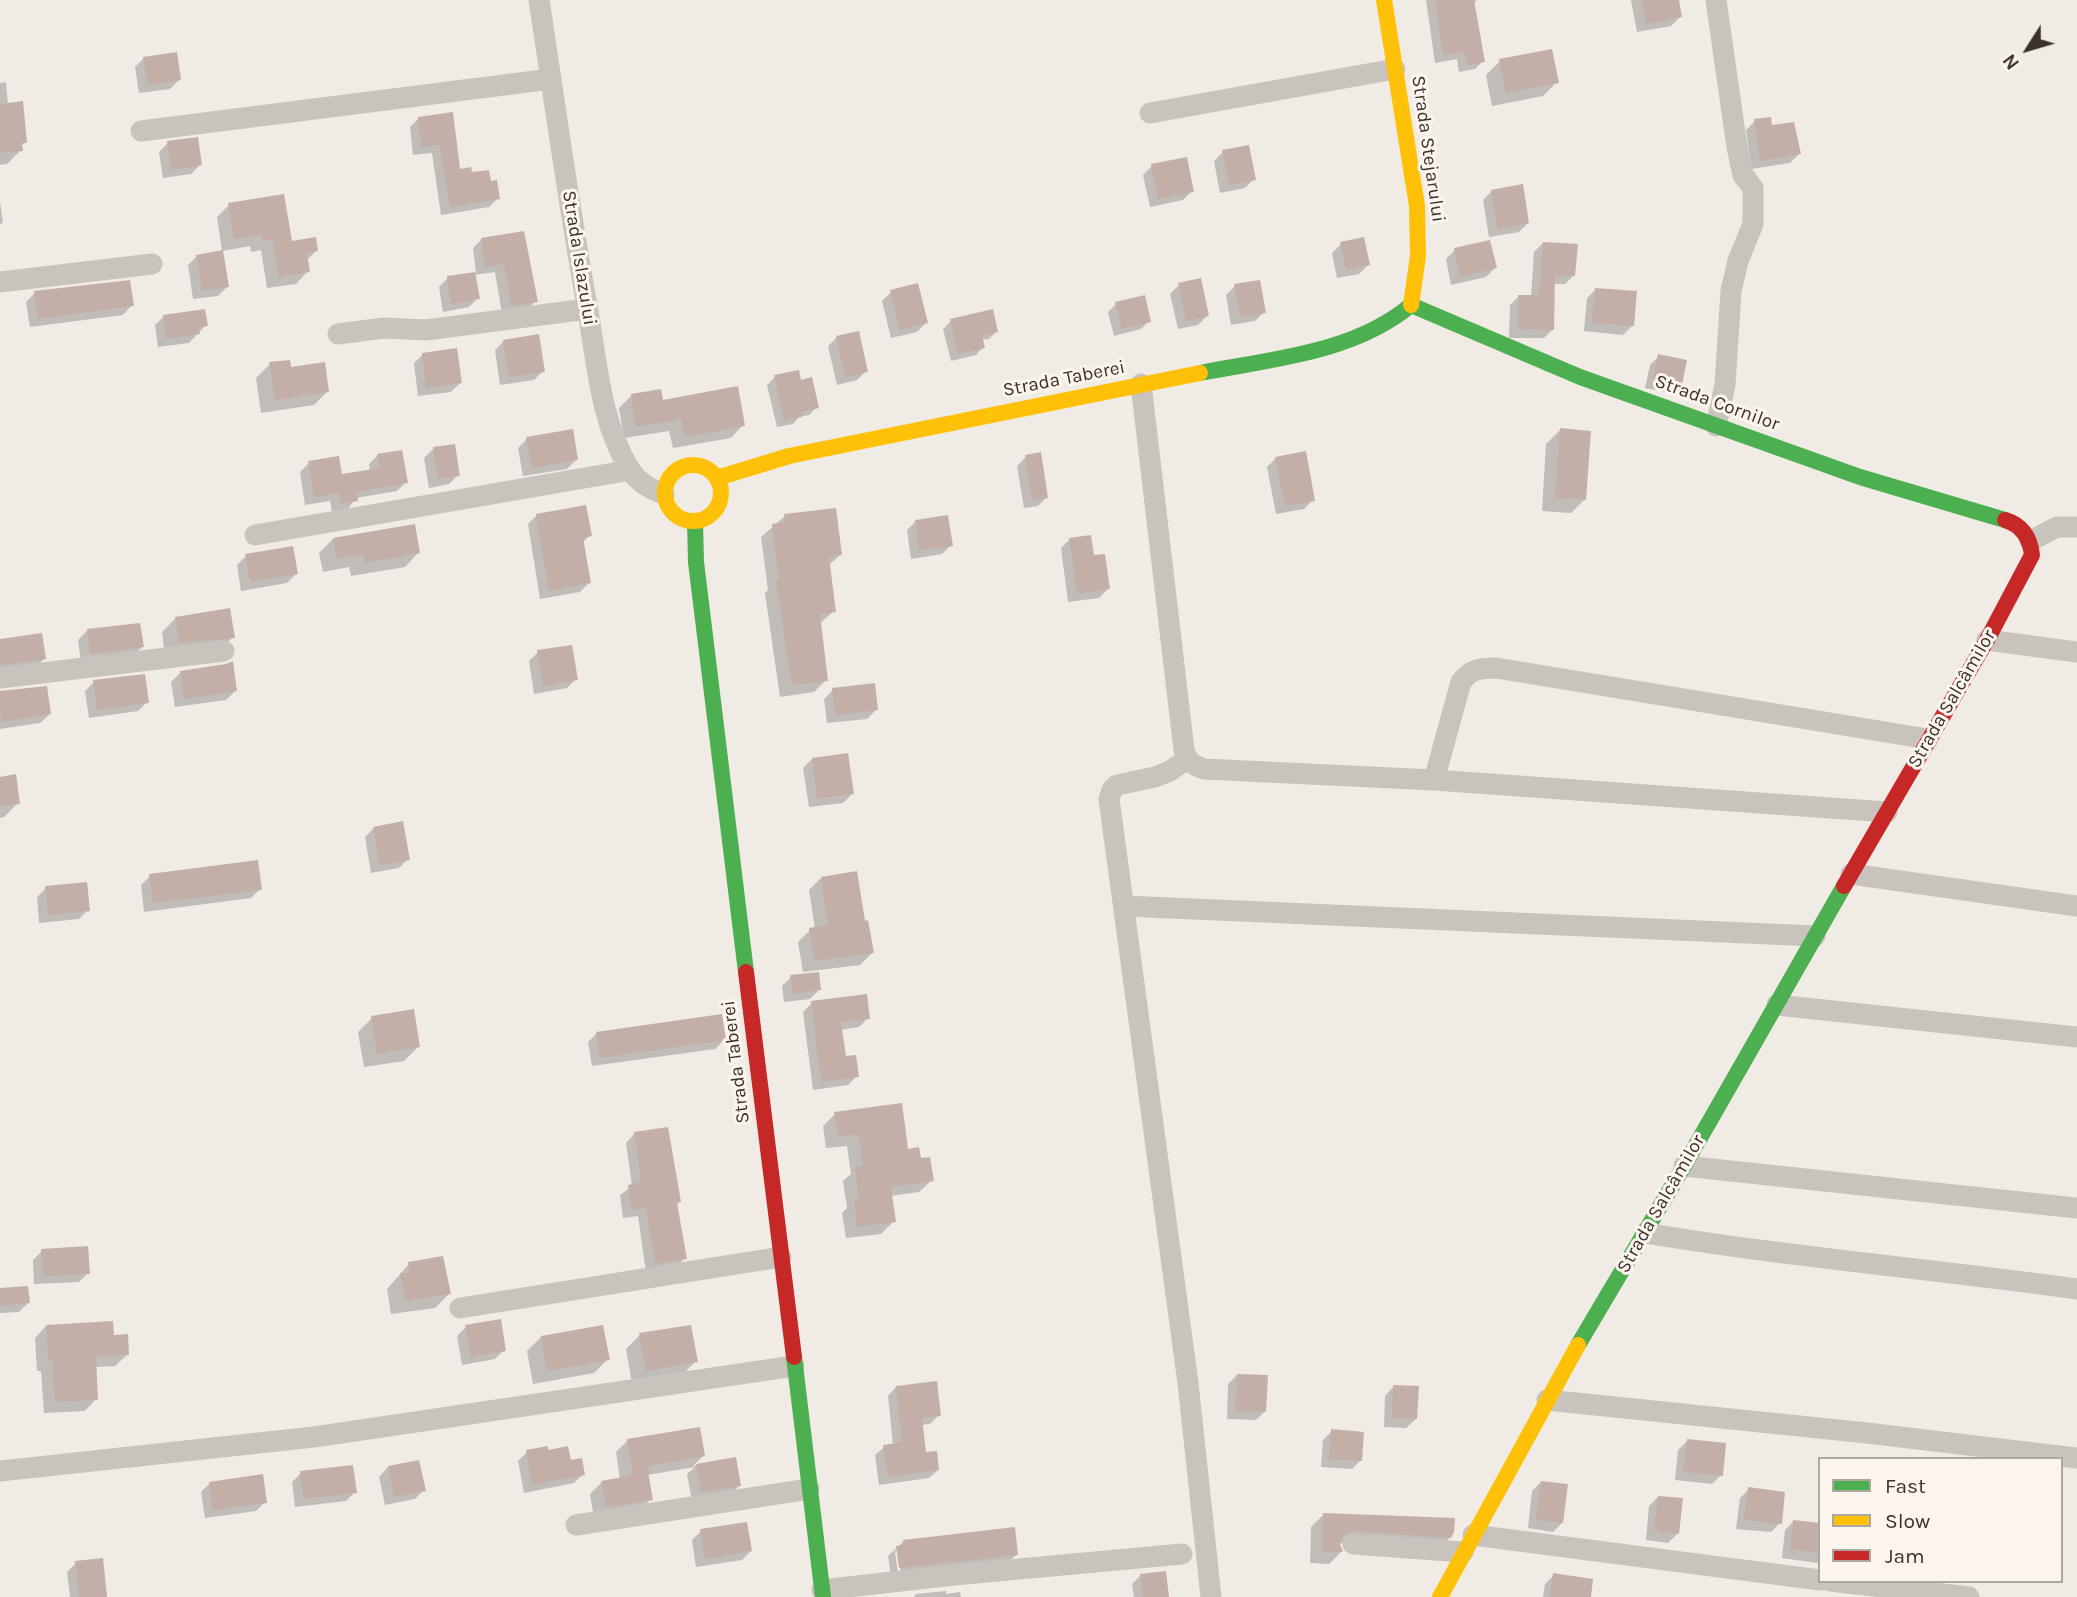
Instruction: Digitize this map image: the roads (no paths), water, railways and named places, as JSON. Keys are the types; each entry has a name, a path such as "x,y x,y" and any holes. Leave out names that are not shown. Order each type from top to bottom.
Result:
{"street":[{"name":"Strada Islazului","path":"539,0 587,309 611,427 631,470 646,486 664,494"},
{"name":"Strada Stejarului","path":"1384,0 1418,206 1419,273 1411,304"},
{"path":"1716,0 1737,147 1743,175 1753,188 1754,224 1738,261 1731,291 1725,386 1716,426"},
{"path":"1150,113 1395,69"},
{"path":"141,131 551,79"},
{"path":"0,282 152,264"},
{"name":"Strada Cornilor","path":"1411,304 1580,377 1860,477 2015,523 2030,541"},
{"name":"Strada Taberei","path":"717,478 789,456 1319,349 1382,327 1411,304"},
{"path":"338,334 384,328 426,330 587,309"},
{"path":"1142,384 1184,750 1186,759 1193,765 1204,769 1434,780 1887,812"},
{"path":"680,467 705,467 717,478 720,485 720,502 710,516 695,522 680,519 669,509 664,494 668,478 680,467"},
{"path":"255,535 631,470"},
{"name":"Strada Taberei","path":"695,522 697,571 822,1594"},
{"path":"2030,541 2057,527 2077,527"},
{"name":"Strada Salcâmilor","path":"1440,1597 1547,1400 1987,640 2028,566 2032,555 2030,541"},
{"path":"1987,640 2077,652"},
{"path":"0,678 224,651"},
{"path":"1434,780 1461,682 1469,672 1481,668 1496,668 1928,739"},
{"path":"1186,759 1162,774 1117,785 1112,790 1110,813 1188,1383 1211,1597"},
{"path":"1851,874 2077,906"},
{"path":"1124,906 1815,936"},
{"path":"1777,1006 2077,1037"},
{"path":"1684,1166 2077,1208"},
{"path":"1645,1233 1719,1245 1952,1271 2077,1289"},
{"path":"460,1308 781,1257"},
{"path":"0,1471 314,1437 794,1366"},
{"path":"1547,1400 2077,1458"},
{"path":"576,1525 809,1489"},
{"path":"1353,1544 1468,1544 1818,1580"},
{"path":"822,1594 954,1575 1182,1553"},
{"path":"1847,1583 1969,1597"}]}
